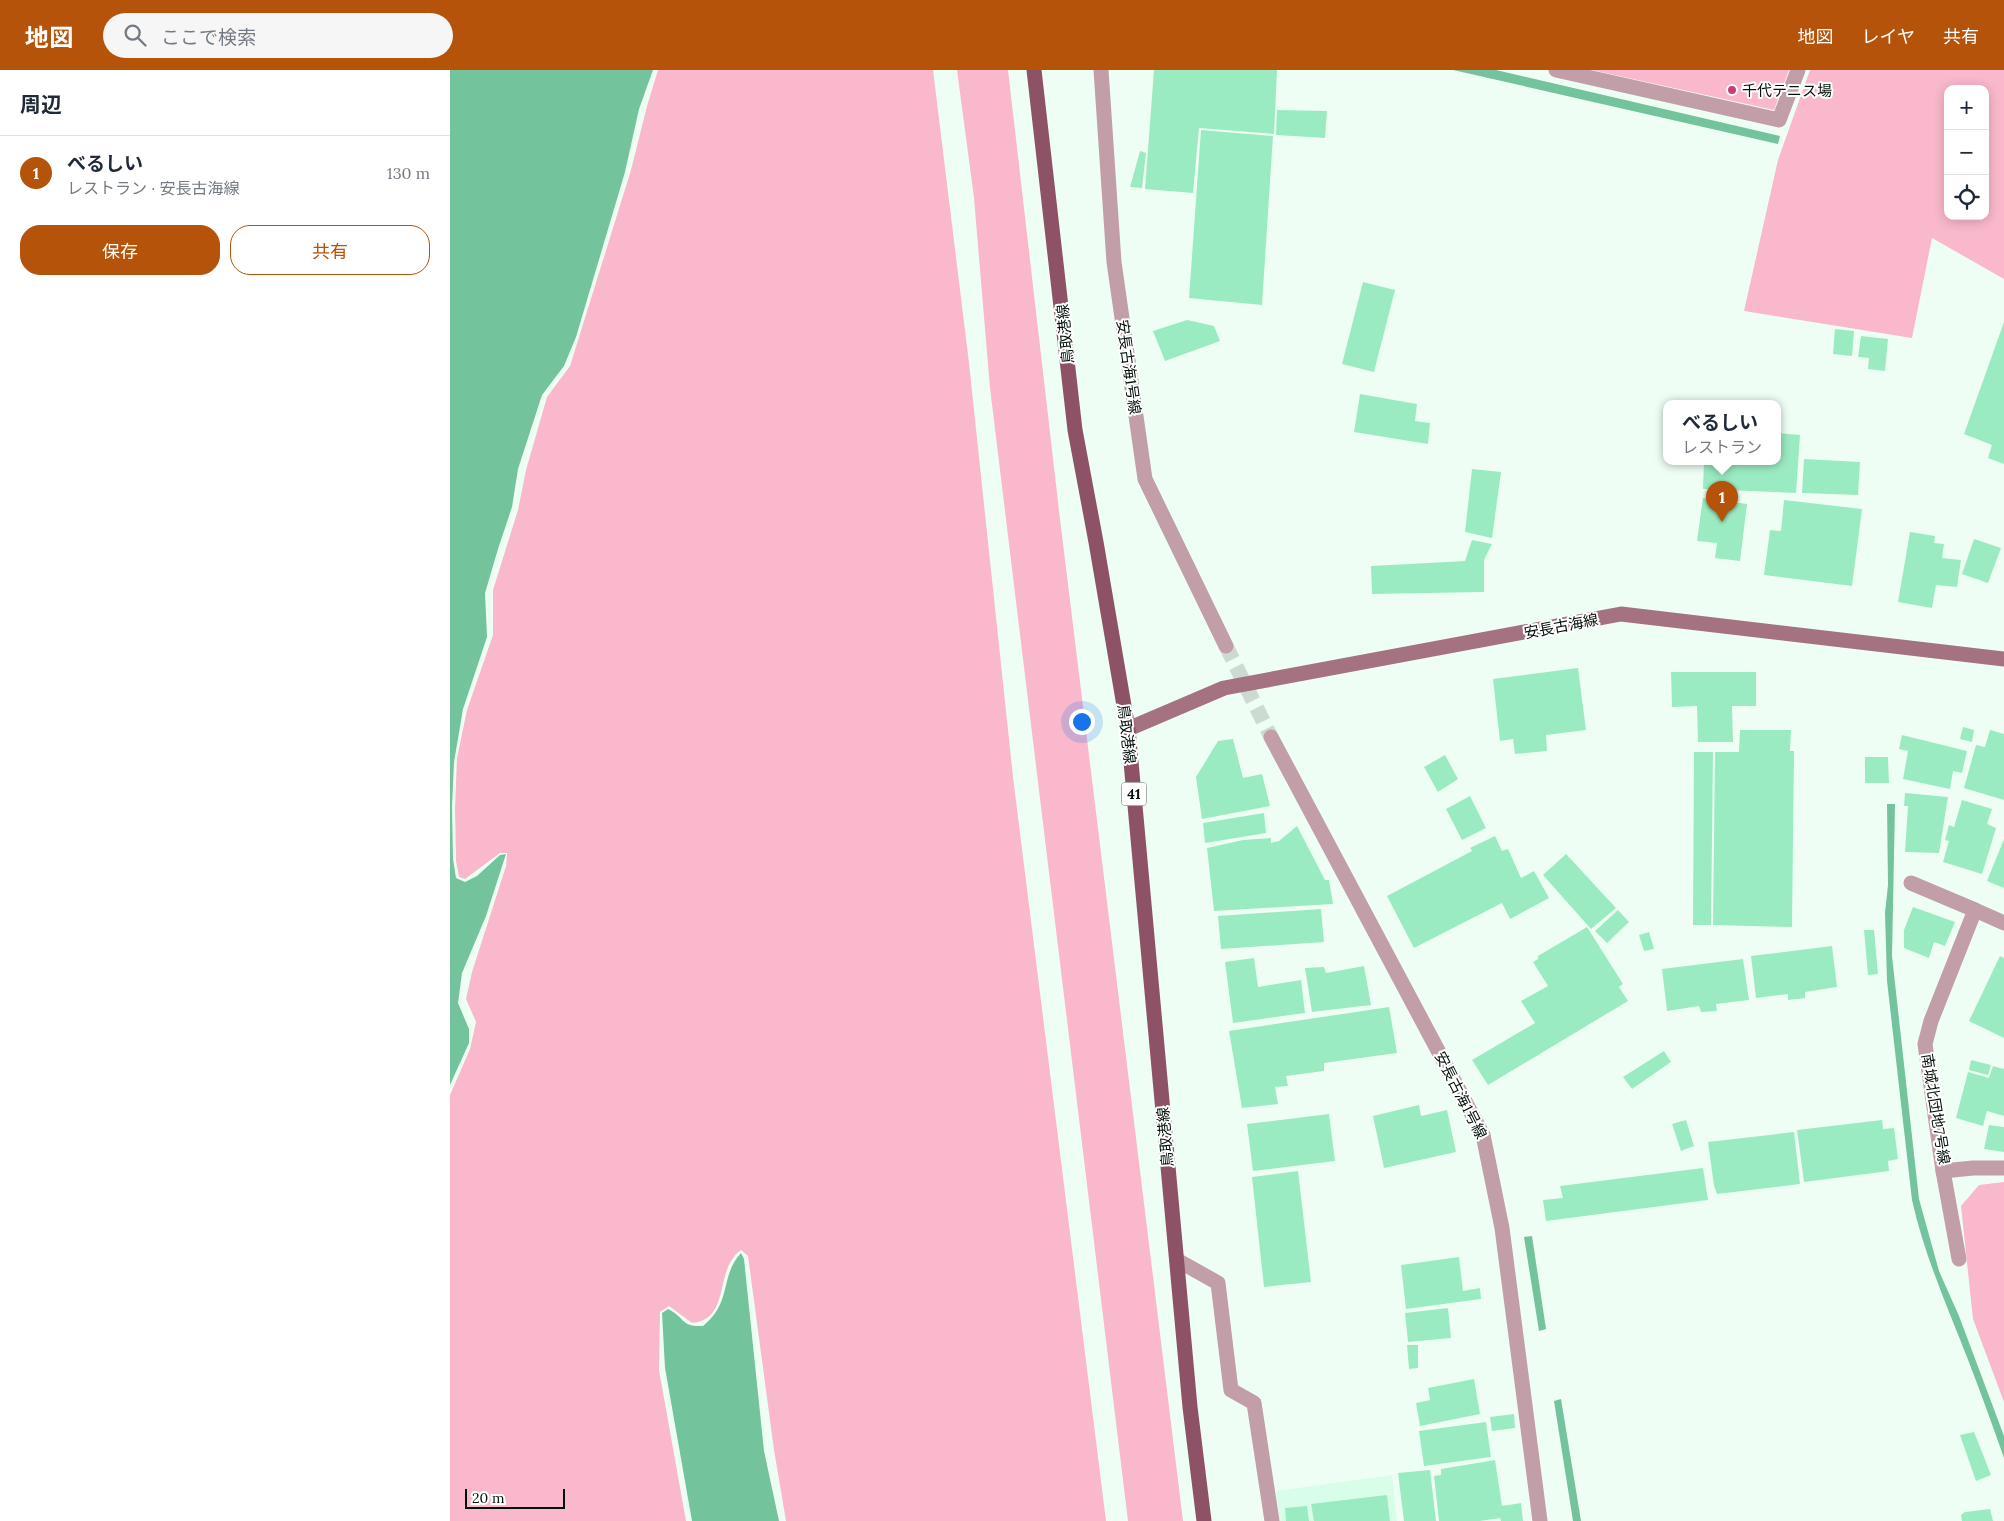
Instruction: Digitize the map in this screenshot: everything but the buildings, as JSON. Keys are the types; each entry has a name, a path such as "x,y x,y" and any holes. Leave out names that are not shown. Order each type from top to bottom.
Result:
{"main road":[{"name":"鳥取港線","path":"1034,70 1075,430 1128,729 1190,1407 1204,1521"}],"street":[{"name":"安長古海1号線","path":"1101,70 1114,262 1145,479 1226,646"},
{"path":"1556,70 1779,120 1798,70"},
{"name":"安長古海線","path":"1128,729 1224,688 1621,614 2004,659"},
{"name":"安長古海1号線","path":"1271,737 1483,1135 1502,1228 1540,1521"},
{"path":"1911,883 2004,923"},
{"name":"南城北団地7号線","path":"1975,910 1931,1021 1925,1044 1943,1171 1973,1168 2004,1168"},
{"path":"1943,1171 1959,1259"},
{"path":"1176,1260 1218,1283 1231,1390 1254,1403 1272,1521"}],"shaded area":[{"path":"450,70 653,70 639,109 625,172 576,337 564,366 542,395 518,469 512,507 485,593 487,637 463,709 454,762 452,806 453,859 456,878 465,882 477,876 500,855 506,854 486,916 462,973 458,1003 469,1029 469,1043 450,1085"},
{"path":"658,70 933,70 969,363 1013,777 1106,1521 786,1521 774,1450 748,1256 741,1250 732,1259 727,1269 718,1303 713,1313 704,1320 692,1323 669,1306 660,1312 659,1370 686,1521 450,1521 450,1095 470,1049 476,1022 466,999 472,972 506,866 507,853 500,853 465,879 459,877 456,861 455,809 457,758 467,710 493,635 493,590 518,510 526,470 547,397 570,366 631,170"},
{"path":"957,70 1008,70 1060,519 1183,1521 1128,1521 990,388 974,198"},
{"path":"1453,70 1496,70 1780,136 1778,144"},
{"name":"千代テニス場","path":"1592,70 1789,70 1774,110"},
{"path":"1810,70 2004,70 2004,279 1932,238 1912,338 1744,311 1778,160"},
{"path":"1887,804 1895,804 1892,956 1919,1199 1939,1271 1959,1316 2004,1436 2004,1458 1931,1263 1912,1200 1887,981 1885,913 1888,885"},
{"path":"2004,1182 2004,1402 1973,1319 1961,1206 1979,1185"},
{"path":"1532,1236 1546,1329 1539,1331 1524,1237"},
{"path":"741,1253 744,1259 764,1451 779,1521 692,1521 665,1368 662,1313 668,1309 690,1325 703,1326 718,1308 730,1271"},
{"path":"1561,1399 1581,1521 1573,1521 1554,1401"},
{"path":"1392,1475 1397,1521 1280,1521 1276,1491"}],"tunnel":[{"path":"1226,646 1271,737"}],"place":[{"name":"千代テニス場","path":"1732,90"},
{"name":"べるしい","path":"1722,522"}]}
